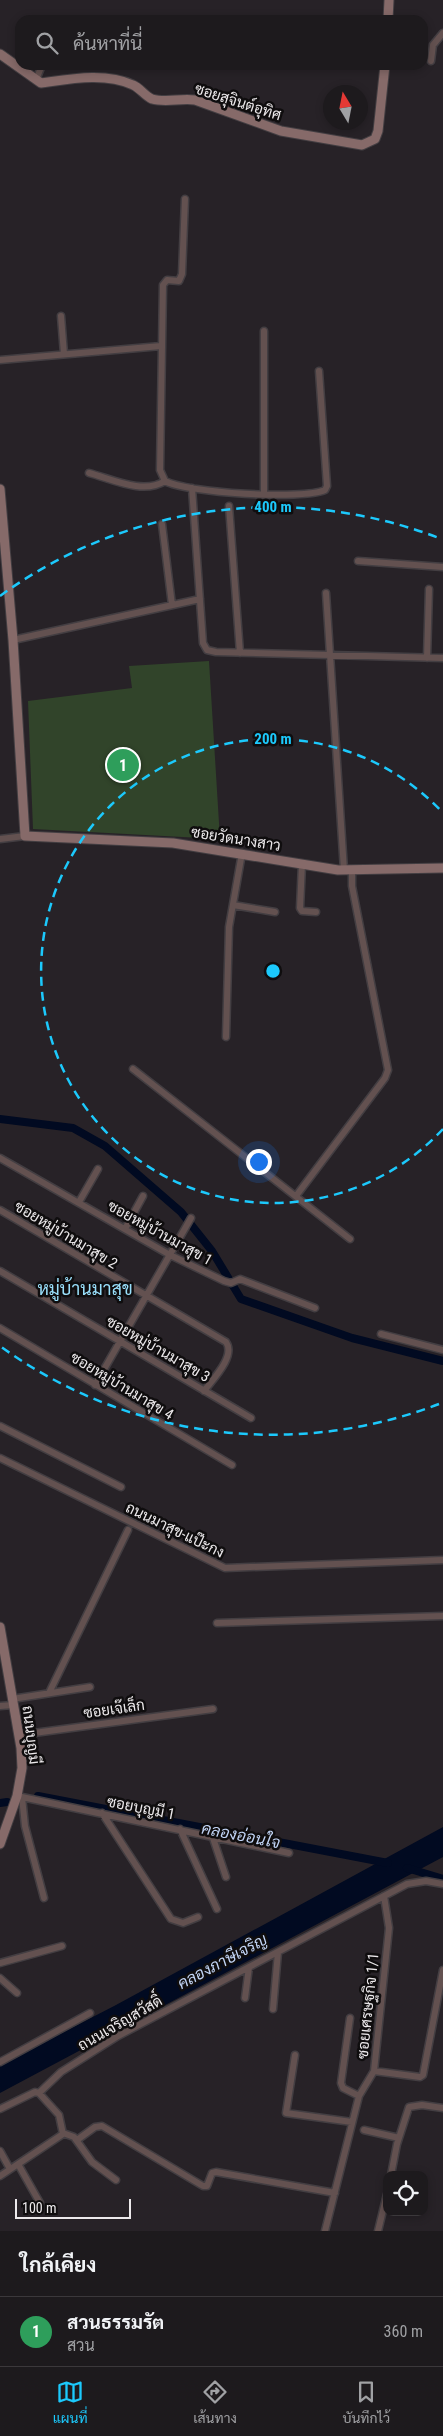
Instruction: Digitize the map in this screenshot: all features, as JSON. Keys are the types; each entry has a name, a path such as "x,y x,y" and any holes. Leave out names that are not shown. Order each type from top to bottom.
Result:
{"street":[{"path":"388,15 389,0"},
{"path":"431,61 433,45 443,33"},
{"path":"0,54 15,65"},
{"path":"22,70 36,80 40,70"},
{"name":"ซอยสุจินต์อุทิศ","path":"36,80 41,83 78,76 117,80 134,85 150,98 165,101 182,98 195,100 281,131 362,145 375,139 378,131 384,70"},
{"path":"165,481 160,470 163,285 167,280 179,281 182,274 185,199"},
{"path":"61,316 64,354"},
{"path":"264,331 264,494"},
{"path":"0,360 161,346"},
{"path":"89,473 143,487 157,486 165,481 192,488 249,495 325,490 327,486 319,371"},
{"path":"192,488 203,643 207,650 240,653 443,658"},
{"path":"0,489 13,640 25,836 0,839"},
{"path":"229,506 240,653"},
{"path":"162,524 172,604"},
{"path":"358,560 443,567"},
{"path":"427,658 429,589"},
{"path":"296,1196 388,1073 367,953 348,870 326,593"},
{"path":"13,640 200,598"},
{"name":"ซอยวัดนางสาว","path":"25,836 173,842 348,870 443,868"},
{"path":"226,1037 230,927 242,853"},
{"path":"302,864 300,908 302,911 316,912"},
{"path":"233,905 275,912"},
{"path":"133,1069 350,1239"},
{"name":"ซอยหมู่บ้านมาสุข 1","path":"0,1158 170,1255 228,1283 240,1279 315,1308"},
{"path":"79,1202 98,1169"},
{"path":"125,1229 144,1196"},
{"name":"ซอยหมู่บ้านมาสุข 2","path":"0,1210 219,1338 230,1347 230,1354 204,1391"},
{"path":"95,1385 191,1218"},
{"name":"ซอยหมู่บ้านมาสุข 3","path":"0,1271 251,1418"},
{"name":"ซอยหมู่บ้านมาสุข 4","path":"0,1328 232,1465"},
{"path":"381,1334 443,1350"},
{"path":"0,1426 121,1487"},
{"name":"ถนนมาสุข-แป๊ะกง","path":"0,1458 217,1566 225,1568 443,1560"},
{"path":"49,1693 128,1530"},
{"path":"217,1623 443,1616"},
{"name":"ถนนบุญมี","path":"0,1627 19,1735 22,1768 19,1796 0,1844"},
{"path":"0,1706 49,1693 90,1687"},
{"name":"ซอยเจ๊เล็ก","path":"19,1735 213,1709"},
{"path":"19,1796 44,1898"},
{"name":"ซอยบุญมี 1","path":"19,1796 180,1828 289,1853"},
{"path":"102,1813 171,1919 183,1923 198,1916"},
{"path":"180,1828 217,1909"},
{"path":"212,1835 226,1877"},
{"name":"ถนนเจริญสวัสดิ์","path":"0,2109 35,2092 39,2093 61,2072 118,2036 384,1896 416,1881 443,1884"},
{"name":"ซอยเศรษฐกิจ 1/1","path":"325,2231 359,2096 374,2072 389,1928 384,1896"},
{"path":"0,1963 62,1946"},
{"path":"273,2008 278,1952"},
{"path":"245,1998 249,1967"},
{"path":"374,2072 420,2077 423,2075 443,1970"},
{"path":"0,1978 17,1993"},
{"path":"0,2062 90,2013"},
{"path":"350,2018 341,2083 343,2088 359,2096"},
{"path":"295,2055 286,2113 352,2122"},
{"path":"39,2093 59,2115 63,2132"},
{"path":"392,2171 408,2109 412,2105 443,2108"},
{"path":"77,2140 95,2127 102,2126 203,2186 207,2186 212,2173 216,2172 335,2194"},
{"path":"364,2130 399,2138"},
{"path":"63,2132 74,2137 92,2162 116,2180"},
{"path":"0,2176 63,2132"},
{"path":"0,2151 10,2169"},
{"path":"18,2164 40,2203"},
{"path":"378,2231 383,2211"}],"green space":[{"path":"209,661 220,839 33,829 28,701 132,688 129,666"}],"water":[{"name":"คลองภาษีเจริญ","path":"443,1827 443,1857 0,2093 0,2065 116,2005"}],"waterway":[{"path":"0,1119 73,1128 105,1146 181,1212 212,1251 241,1299 352,1338 443,1361"},
{"name":"คลองอ่อนใจ","path":"38,1796 388,1863"},
{"name":"คลองอ่อนใจ","path":"0,1803 7,1802"},
{"name":"คลองอ่อนใจ","path":"407,1868 443,1879"}],"place":[{"name":"สวนธรรมรัต","path":"123,765"}],"district":[{"name":"หมู่บ้านมาสุข","path":"85,1289"}]}
